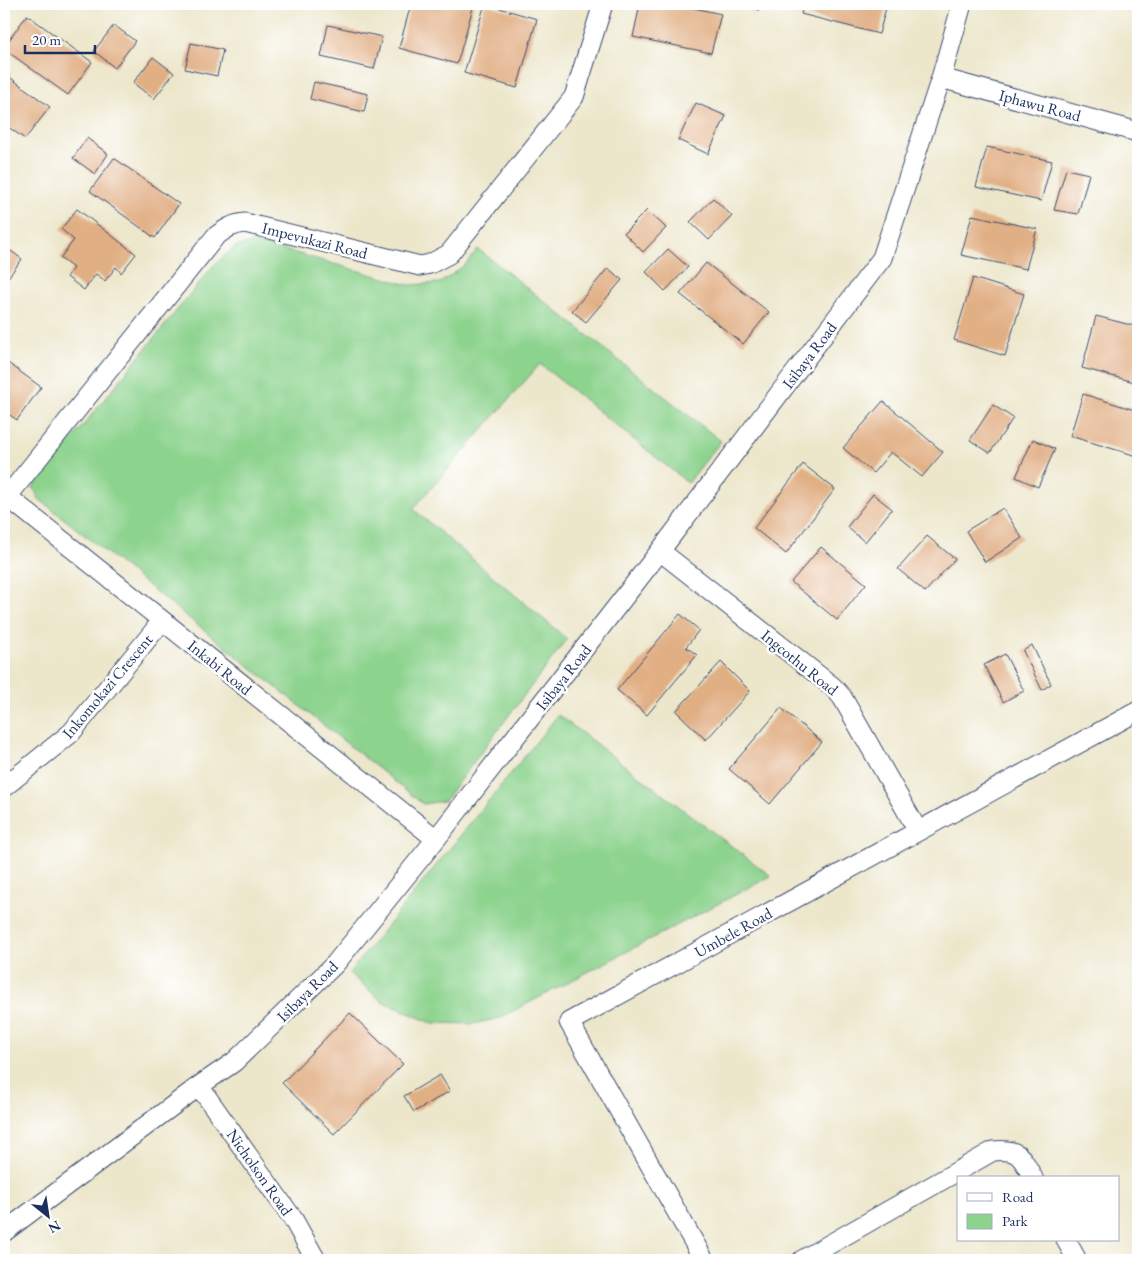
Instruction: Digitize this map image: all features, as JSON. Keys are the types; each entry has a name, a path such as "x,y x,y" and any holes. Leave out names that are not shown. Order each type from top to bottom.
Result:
{"street":[{"name":"Impevukazi Road","path":"5,496 215,237 235,224 245,223 420,266 430,264 449,254 574,97 603,4"},
{"name":"Isibaya Road","path":"4,1232 199,1086 234,1062 335,964 436,839 660,552 882,258 941,78 962,4"},
{"name":"Iphawu Road","path":"941,78 1138,132"},
{"name":"Inkabi Road","path":"5,496 436,839"},
{"name":"Ingcothu Road","path":"660,552 832,686 842,697 918,831"},
{"name":"Inkomokazi Crescent","path":"4,787 71,733 162,621"},
{"name":"Umbele Road","path":"704,1260 569,1022 1138,711"},
{"name":"Nicholson Road","path":"199,1086 293,1219 316,1260"},
{"path":"802,1260 994,1151 1008,1149 1022,1157 1032,1176"},
{"path":"1067,1242 1077,1260"}],"green space":[{"path":"256,242 409,285 440,283 465,265 478,249 721,441 688,483 540,364 413,509 567,639 444,801 423,804 39,499 33,487 213,266 235,247"},
{"path":"558,715 771,876 500,1018 473,1024 432,1023 383,1002 349,973"}],"building":[{"path":"411,4 474,4 457,64 399,48"},
{"path":"485,4 537,19 517,88 464,73"},
{"path":"640,4 676,4 721,14 711,53 633,37"},
{"path":"739,4 761,4 759,10"},
{"path":"804,4 887,4 879,34 801,14"},
{"path":"27,15 92,62 68,95 4,49"},
{"path":"114,25 135,41 115,68 94,51"},
{"path":"328,25 382,37 374,69 321,57"},
{"path":"191,43 223,50 217,76 185,69"},
{"path":"153,57 174,73 154,99 133,83"},
{"path":"4,73 50,107 25,139 4,124"},
{"path":"314,82 368,94 364,112 310,99"},
{"path":"696,103 726,116 708,154 678,140"},
{"path":"87,138 108,154 95,174 73,158"},
{"path":"987,147 1052,161 1041,201 976,187"},
{"path":"114,158 179,204 155,238 90,191"},
{"path":"1066,169 1089,174 1078,214 1054,210"},
{"path":"713,198 732,216 709,240 690,222"},
{"path":"77,209 136,254 121,273 116,267 105,281 96,274 84,290 67,277 73,268 60,258 74,240 61,229"},
{"path":"647,210 666,228 643,252 624,233"},
{"path":"972,215 1037,229 1026,269 961,255"},
{"path":"4,246 22,259 4,283"},
{"path":"668,249 688,267 665,291 646,272"},
{"path":"706,263 769,312 743,344 680,294"},
{"path":"608,268 622,280 586,322 572,311"},
{"path":"973,278 1024,294 1005,356 954,340"},
{"path":"1096,316 1138,327 1138,383 1082,368"},
{"path":"4,360 41,387 17,420 4,411"},
{"path":"1083,394 1138,411 1137,456 1070,436"},
{"path":"883,401 943,452 922,477 891,452 873,473 843,448"},
{"path":"993,405 1013,418 990,453 970,440"},
{"path":"1033,439 1055,449 1038,487 1016,477"},
{"path":"803,464 835,489 786,554 754,528"},
{"path":"873,494 892,509 865,542 847,527"},
{"path":"1003,508 1022,538 985,562 966,531"},
{"path":"927,536 955,559 925,592 898,569"},
{"path":"821,547 866,584 837,620 791,582"},
{"path":"680,614 699,630 686,647 697,655 647,715 617,690"},
{"path":"1032,645 1051,684 1042,690 1023,651"},
{"path":"1005,654 1024,691 1003,702 984,665"},
{"path":"721,662 750,691 706,740 676,711"},
{"path":"781,708 822,742 770,804 729,769"},
{"path":"350,1013 403,1064 334,1134 282,1083"},
{"path":"440,1075 450,1091 414,1112 404,1096"}]}
